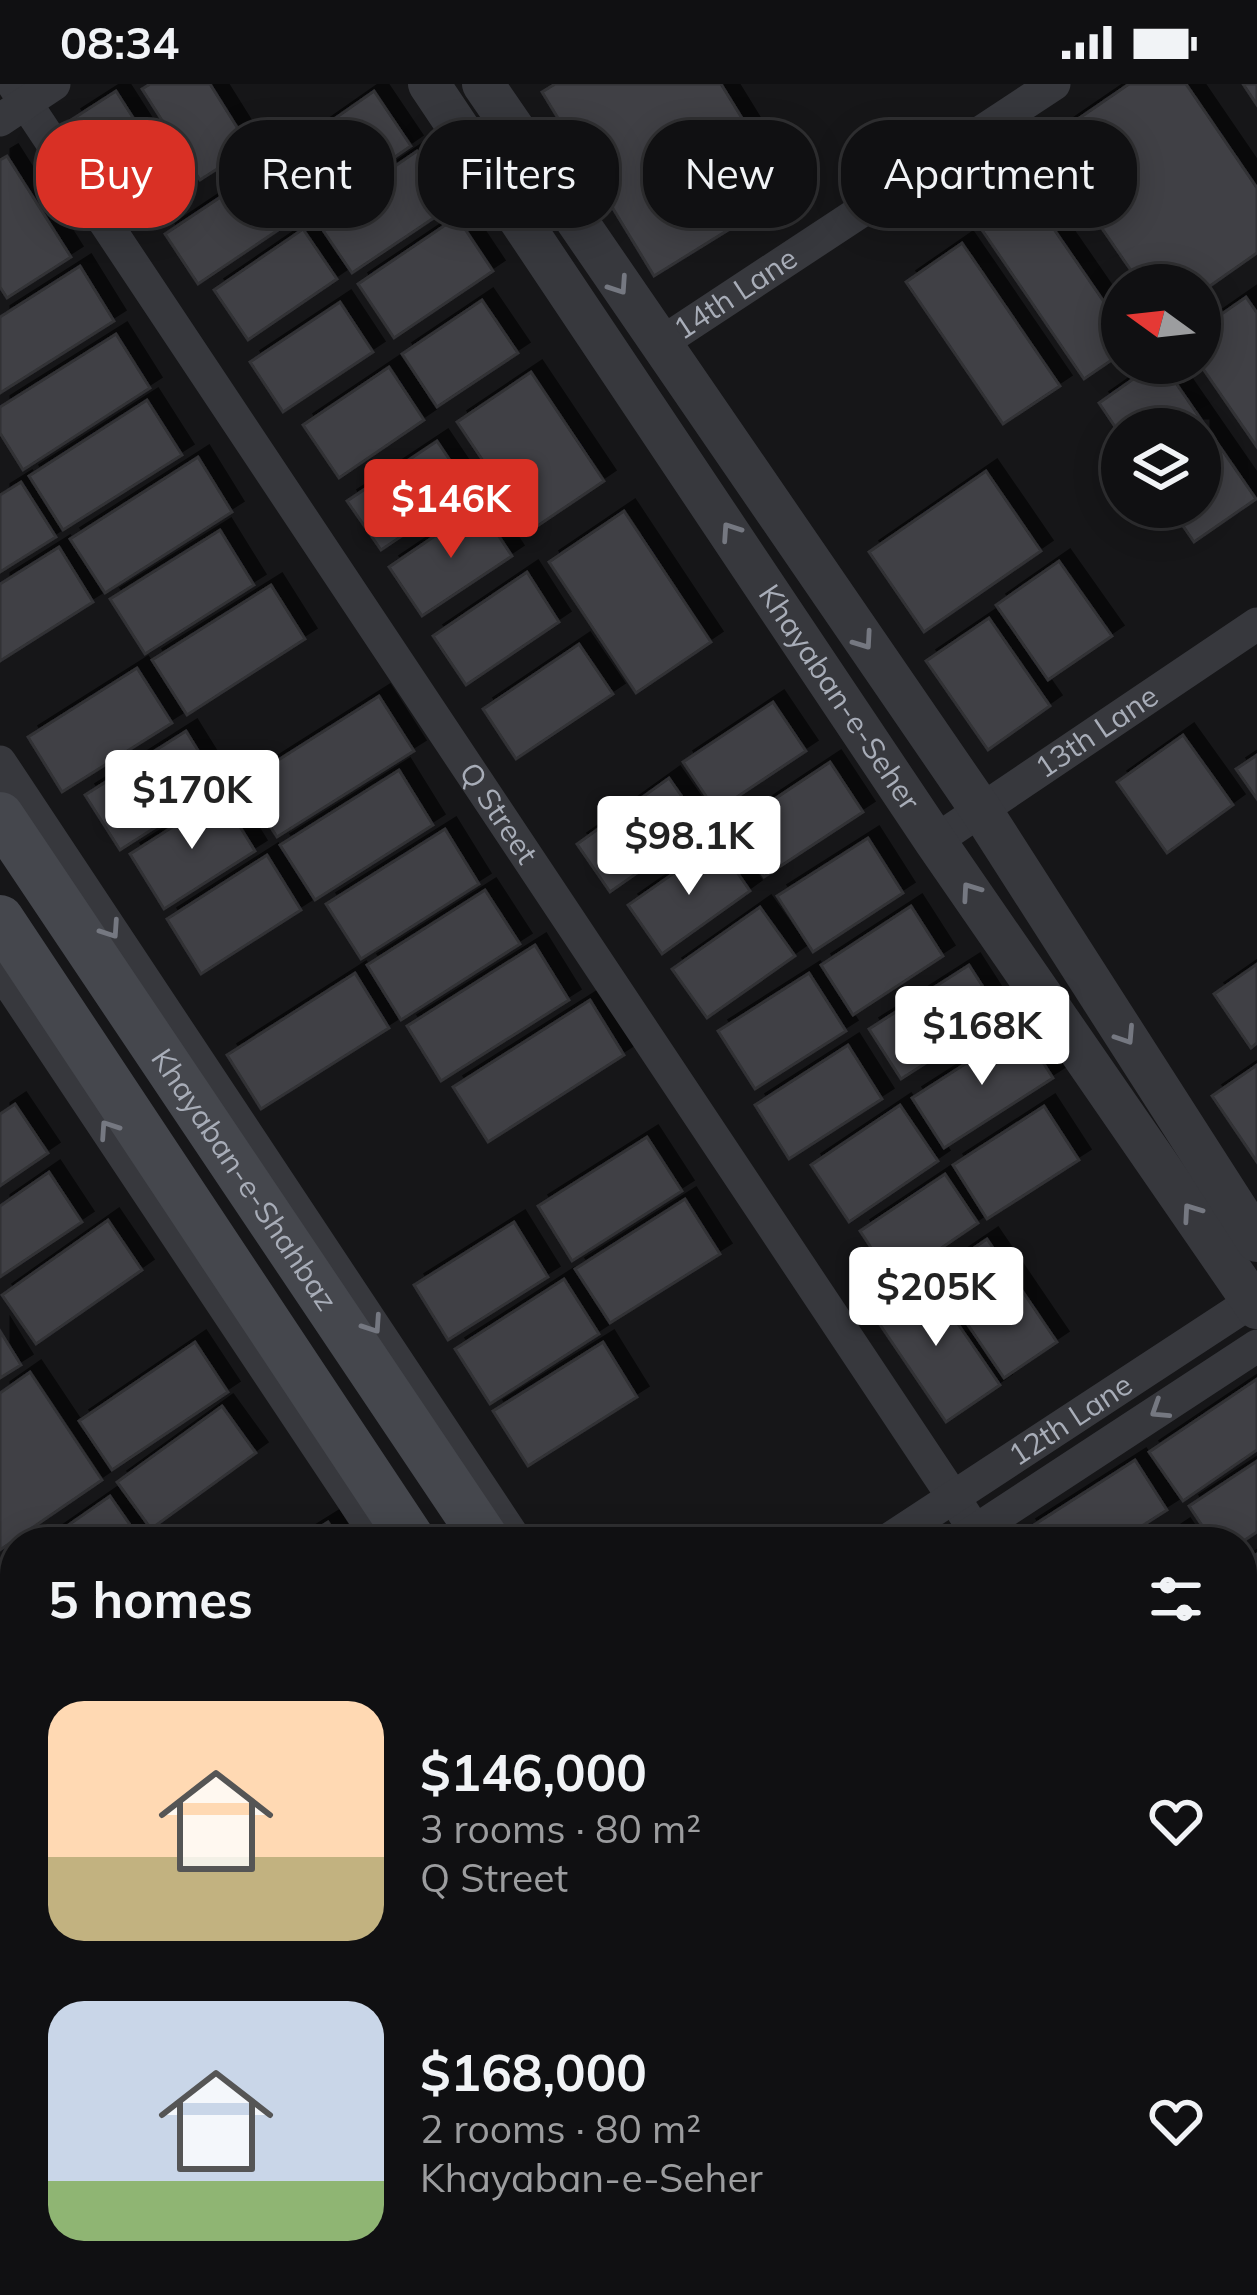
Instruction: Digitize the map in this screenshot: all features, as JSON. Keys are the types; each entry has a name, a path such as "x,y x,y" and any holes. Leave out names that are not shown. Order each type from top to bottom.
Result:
{"main road":[{"name":"Khayaban-e-Shahbaz","path":"0,816 477,1527"},
{"name":"Khayaban-e-Shahbaz","path":"0,920 403,1527"}],"street":[{"path":"13,102 54,84"},
{"name":"Khayaban-e-Seher","path":"429,84 935,841 1256,1302"},
{"name":"Khayaban-e-Seher","path":"483,84 981,810 1257,1241"},
{"name":"14th Lane","path":"658,345 1054,84"},
{"name":"Q Street","path":"13,102 953,1497 967,1527"},
{"name":"13th Lane","path":"935,841 1257,624"},
{"path":"0,762 508,1527"},
{"path":"0,970 370,1527"},
{"name":"12th Lane","path":"908,1527 1256,1302"},
{"name":"12th Lane","path":"988,1527 1257,1346"}],"building":[{"path":"150,84 210,84 232,120 219,120 219,168 200,180 195,172 195,120 162,120 142,89"},
{"path":"555,84 721,84 743,120 643,120 643,228 731,228 654,276 619,218 619,120 559,120 542,92"},
{"path":"1129,84 1186,84 1257,188 1257,253 1221,278 1221,264 1127,264 1102,228 1137,228 1137,120 1077,120"},
{"path":"1243,84 1257,84 1257,105"},
{"path":"116,91 135,120 71,120"},
{"path":"374,91 394,120 333,120"},
{"path":"394,121 411,146 394,158"},
{"path":"418,152 419,228 352,273 321,228 394,228 394,167"},
{"path":"7,156 36,202 36,228 53,228 71,257 7,298 0,287 0,160"},
{"path":"219,198 219,228 281,228 198,284 165,234 174,228 195,228 195,214"},
{"path":"441,228 464,228 493,271 394,338 358,284"},
{"path":"981,228 1053,228 1101,297 1101,367 1084,379"},
{"path":"303,229 337,279 248,340 214,290"},
{"path":"962,243 1060,386 1003,424 906,282"},
{"path":"80,266 114,321 0,393 0,317"},
{"path":"1246,297 1257,313 1257,447 1214,384 1221,384 1221,314"},
{"path":"482,300 518,353 437,407 402,354"},
{"path":"340,302 373,352 283,412 250,362"},
{"path":"116,334 150,388 23,470 0,433 0,407"},
{"path":"389,367 424,420 339,478 303,425"},
{"path":"531,372 604,481 530,531 457,422"},
{"path":"1126,384 1177,384 1193,408 1102,408 1099,403"},
{"path":"147,400 182,455 63,530 29,476"},
{"path":"437,441 470,490 381,550 347,501"},
{"path":"1221,448 1256,499 1221,523"},
{"path":"198,457 232,512 105,593 70,539"},
{"path":"986,471 1041,551 924,632 869,552"},
{"path":"21,482 56,537 0,572 0,495"},
{"path":"479,506 512,556 422,616 389,567"},
{"path":"624,511 711,642 636,693 549,562"},
{"path":"1184,528 1214,528 1194,542"},
{"path":"220,530 254,585 145,654 110,599"},
{"path":"59,547 93,602 0,661 0,584"},
{"path":"1059,561 1112,636 1048,680 996,605"},
{"path":"527,572 559,622 466,685 433,636"},
{"path":"271,585 305,639 187,715 152,660"},
{"path":"989,618 1050,706 988,750 926,661"},
{"path":"579,644 613,694 516,759 483,709"},
{"path":"137,668 172,723 62,792 28,737"},
{"path":"379,696 414,751 277,837 242,783"},
{"path":"773,702 806,751 716,811 683,762"},
{"path":"186,731 220,786 120,850 85,795"},
{"path":"1183,735 1233,805 1167,853 1117,782"},
{"path":"1257,755 1257,799 1236,769"},
{"path":"830,762 863,812 764,877 731,828"},
{"path":"399,770 433,825 315,900 280,845"},
{"path":"669,778 703,827 610,892 577,844"},
{"path":"221,796 255,851 164,909 130,854"},
{"path":"445,829 479,884 361,959 326,904"},
{"path":"868,838 903,893 813,952 777,896"},
{"path":"717,843 750,891 662,954 628,905"},
{"path":"267,855 301,910 201,974 167,919"},
{"path":"485,890 520,944 401,1020 367,965"},
{"path":"911,906 943,956 853,1015 821,965"},
{"path":"760,907 795,956 707,1018 672,969"},
{"path":"535,945 569,1000 441,1081 407,1026"},
{"path":"1257,964 1257,1043 1251,1048 1214,994"},
{"path":"969,965 1001,1015 901,1079 869,1029"},
{"path":"355,973 389,1028 261,1109 227,1055"},
{"path":"809,973 846,1031 755,1089 718,1031"},
{"path":"590,1000 624,1055 488,1142 453,1087"},
{"path":"1021,1028 1053,1078 944,1148 912,1098"},
{"path":"848,1045 882,1099 789,1159 755,1105"},
{"path":"1257,1065 1257,1162 1212,1096"},
{"path":"15,1104 48,1153 0,1186 0,1114"},
{"path":"900,1105 938,1161 849,1222 811,1165"},
{"path":"1044,1106 1079,1160 987,1219 953,1165"},
{"path":"647,1137 682,1191 572,1261 538,1206"},
{"path":"49,1172 82,1222 0,1277 0,1206"},
{"path":"945,1174 978,1223 893,1281 860,1231"},
{"path":"685,1199 720,1254 610,1323 575,1269"},
{"path":"108,1220 142,1270 36,1344 2,1295"},
{"path":"514,1222 548,1277 448,1340 414,1285"},
{"path":"987,1239 1057,1342 1004,1378 934,1275"},
{"path":"925,1276 1000,1385 946,1422 872,1313"},
{"path":"564,1279 599,1334 490,1404 455,1349"},
{"path":"0,1331 21,1365 0,1378"},
{"path":"195,1342 228,1392 112,1470 79,1421"},
{"path":"603,1342 637,1397 528,1466 493,1411"},
{"path":"30,1372 102,1480 34,1527 0,1527 0,1393"},
{"path":"1257,1379 1257,1450 1183,1501 1149,1452"},
{"path":"222,1406 256,1453 154,1527 117,1482"},
{"path":"1135,1460 1167,1510 1140,1527 1031,1527"},
{"path":"1257,1461 1257,1527 1203,1527 1189,1506"},
{"path":"110,1496 132,1527 66,1527"}]}
